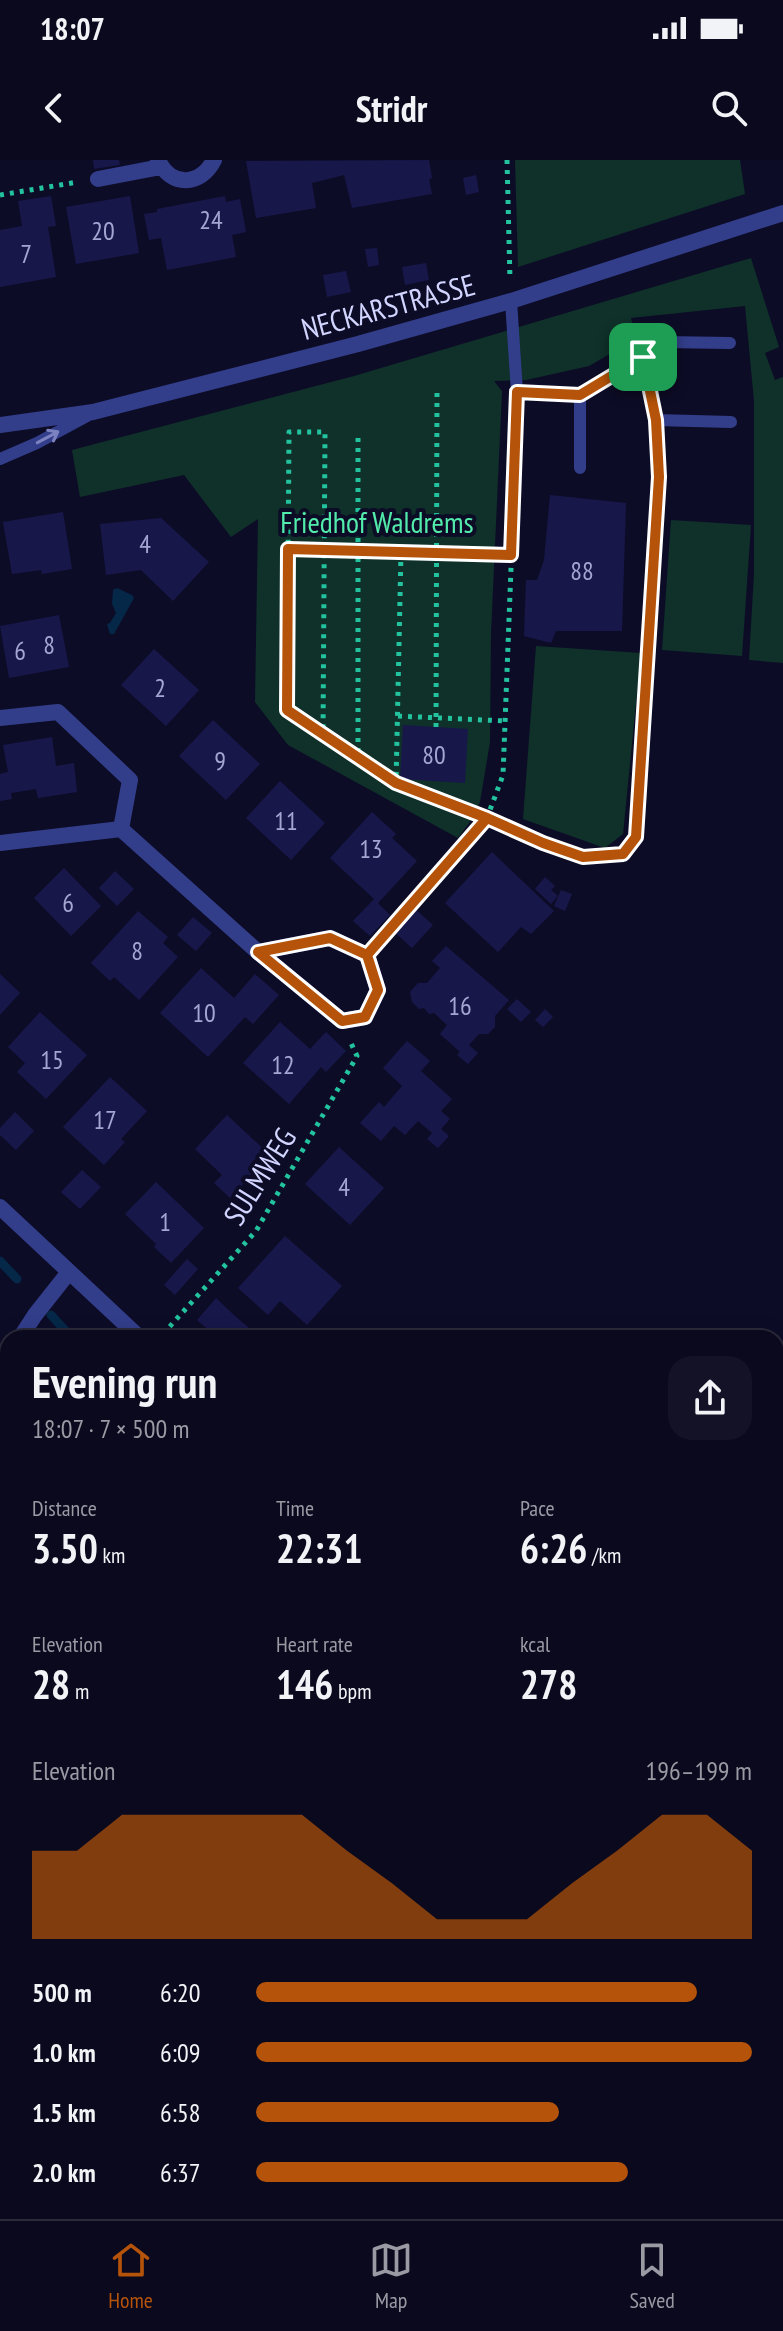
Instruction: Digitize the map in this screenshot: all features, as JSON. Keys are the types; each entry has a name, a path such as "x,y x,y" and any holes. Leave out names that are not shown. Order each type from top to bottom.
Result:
{"street":[{"path":"98,179 159,163 167,174 175,178 194,179 210,169 214,160"},
{"name":"NECKARSTRASSE","path":"0,425 93,412 358,344 511,301 783,213"},
{"path":"0,718 58,712 130,780 121,829"},
{"path":"0,843 121,829 258,952 342,1021 365,1017 378,990 367,955 330,938 258,952"},
{"path":"0,1207 131,1330"},
{"path":"25,1330 69,1272"}],"lane":[{"path":"511,301 517,392 580,395 662,342 730,343"},
{"path":"643,357 656,420 659,477"},
{"path":"580,395 580,468"},
{"path":"0,459 37,443 93,412"},
{"path":"656,420 731,422"}],"path":[{"path":"507,160 511,301"},
{"path":"0,195 98,179"},
{"path":"367,955 487,818 503,775 517,392"},
{"path":"436,727 437,393"},
{"path":"323,735 325,432 289,432 287,710 323,735 396,783 583,857 623,854 636,837 659,477"},
{"path":"358,438 358,758"},
{"path":"288,549 511,555"},
{"path":"396,783 401,552"},
{"path":"398,716 506,721"},
{"name":"SULMWEG","path":"166,1330 256,1231 357,1056 342,1021"}],"green space":[{"path":"515,160 740,160 745,194 518,267"},
{"name":"Friedhof Waldrems","path":"751,258 779,347 765,353 775,380 783,377 783,663 749,660 754,574 754,401 745,306 631,318 636,339 589,366 526,380 494,381 502,391 491,633 490,742 480,802 458,838 288,745 255,702 258,519 231,537 184,475 80,497 72,450 354,376"},
{"path":"671,520 751,525 742,656 662,650"},
{"path":"536,646 641,653 623,834 605,848 523,819"}],"water":[{"path":"117,588 134,598 114,634 110,634 107,624 116,613 112,604 113,590"}],"building":[{"path":"93,160 119,160 120,165 94,169"},
{"path":"429,160 432,194 352,208 344,175 312,183 316,208 256,218 246,161"},
{"path":"476,175 479,192 466,195 463,178"},
{"path":"51,196 56,226 48,227 56,277 0,287 0,230 22,226 18,201"},
{"path":"130,196 139,253 76,264 66,207"},
{"path":"225,196 226,202 240,199 246,232 232,235 236,257 167,270 161,238 149,240 144,214"},
{"path":"377,248 379,265 368,267 365,249"},
{"path":"426,263 429,280 405,285 402,267"},
{"path":"346,271 351,292 327,297 323,275"},
{"path":"550,495 626,503 622,631 556,631 551,643 524,636 526,580 537,580 544,560"},
{"path":"63,512 72,569 42,574 41,570 12,574 3,522"},
{"path":"161,518 209,562 173,601 141,570 106,575 100,524"},
{"path":"59,615 69,667 9,678 0,626"},
{"path":"154,649 199,690 166,726 121,685"},
{"path":"213,720 260,764 226,800 179,756"},
{"path":"403,725 468,729 465,783 400,779"},
{"path":"52,737 56,766 74,763 77,792 38,798 36,789 11,793 12,799 0,801 0,774 8,772 3,745"},
{"path":"280,781 325,823 291,860 246,818"},
{"path":"372,812 396,834 392,838 417,861 378,903 390,915 370,936 353,921 374,899 330,858"},
{"path":"492,852 554,911 531,934 521,927 498,952 445,903"},
{"path":"64,868 101,906 71,936 34,898"},
{"path":"115,871 134,889 117,906 99,888"},
{"path":"545,877 555,886 551,890 558,896 551,904 535,889"},
{"path":"561,890 572,894 565,911 554,906"},
{"path":"413,907 433,925 412,948 392,930"},
{"path":"138,911 168,937 163,943 178,957 139,1000 114,977 110,981 91,963"},
{"path":"193,917 212,933 196,951 177,935"},
{"path":"446,946 509,1000 495,1016 495,1027 488,1034 479,1034 469,1045 478,1053 468,1064 440,1034 447,1025 434,1013 419,1009 412,1002 410,992 418,983 427,983 440,968 432,961"},
{"path":"201,968 234,998 255,974 279,995 253,1024 245,1017 208,1057 160,1013"},
{"path":"0,974 20,993 0,1015"},
{"path":"517,999 531,1012 521,1022 507,1009"},
{"path":"545,1009 553,1017 543,1027 535,1020"},
{"path":"40,1012 87,1055 46,1099 17,1072 25,1063 8,1047"},
{"path":"280,1022 310,1049 326,1032 346,1051 326,1072 321,1067 289,1104 243,1063"},
{"path":"407,1041 430,1061 421,1071 452,1099 441,1111 450,1119 441,1129 449,1136 438,1148 427,1139 432,1133 418,1121 405,1135 394,1126 381,1141 360,1123 379,1102 384,1107 402,1086 383,1068"},
{"path":"110,1077 147,1111 121,1139 125,1142 104,1165 63,1127"},
{"path":"15,1112 34,1131 16,1150 0,1135 0,1128"},
{"path":"227,1115 270,1155 230,1198 214,1183 222,1175 195,1149"},
{"path":"339,1147 384,1188 350,1225 305,1184"},
{"path":"82,1170 101,1187 80,1209 61,1192"},
{"path":"156,1182 204,1228 171,1263 125,1214"},
{"path":"285,1236 342,1286 307,1325 280,1301 268,1315 238,1288"},
{"path":"187,1259 198,1269 175,1295 164,1285"},
{"path":"216,1298 252,1330 209,1330 197,1320"}],"waterway":[{"path":"0,1261 17,1279"},
{"path":"51,1315 65,1330"}],"route":[{"path":"643,357 580,395 517,392 511,555 288,549 287,710 396,783 487,818 367,955 378,990 365,1017 342,1021 258,952 330,938 367,955 427,887 487,818 583,857 623,854 636,837 659,477 656,420 643,357"}]}
